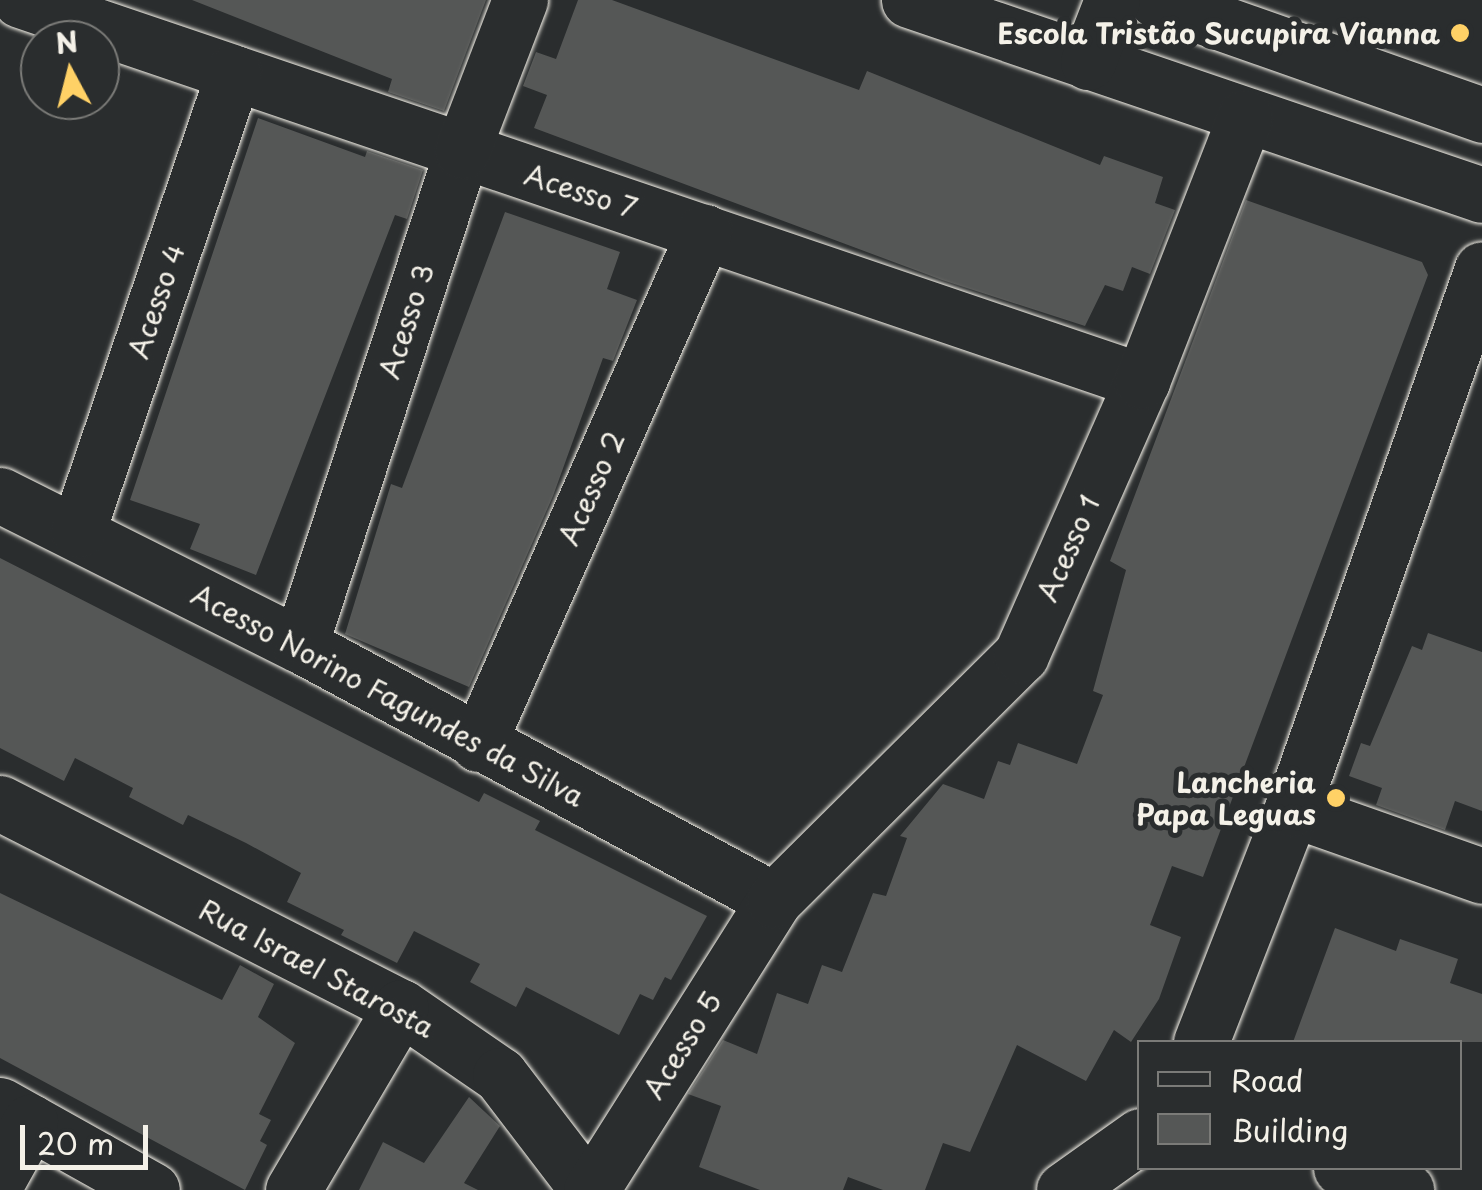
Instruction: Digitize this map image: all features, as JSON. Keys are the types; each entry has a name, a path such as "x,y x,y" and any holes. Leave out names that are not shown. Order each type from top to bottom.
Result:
{"street":[{"name":"Acesso 7","path":"20,0 1142,381"},
{"name":"Acesso 3","path":"300,645 462,151 520,0"},
{"path":"909,0 1482,196"},
{"path":"1088,62 1112,0"},
{"path":"1156,0 1482,116"},
{"name":"Acesso 4","path":"78,530 234,73"},
{"name":"Acesso 1","path":"774,900 1021,655 1142,381 1245,116"},
{"name":"Acesso 2","path":"478,744 704,232"},
{"path":"1203,1040 1469,352 1482,269"},
{"name":"Acesso Norino Fagundes da Silva","path":"0,495 78,530 300,645 774,900"},
{"name":"Rua Israel Starosta","path":"0,803 401,1007 500,1075 589,1190"},
{"path":"1292,809 1482,876"},
{"name":"Acesso 5","path":"589,1190 774,900"},
{"path":"293,1190 401,1007"},
{"path":"0,1176 15,1114 152,1190"},
{"path":"1064,1190 1137,1138"},
{"path":"1346,1170 1396,1189"}],"building":[{"path":"192,0 486,0 444,111 388,92 392,79"},
{"path":"578,0 612,0 859,90 867,71 1100,165 1104,156 1163,177 1155,203 1175,210 1150,274 1132,267 1123,291 1105,285 1085,326 942,280 534,128 547,95 523,86 536,52 556,59"},
{"path":"258,118 365,157 367,151 423,170 407,219 395,215 256,575 190,549 200,524 130,500"},
{"path":"1246,200 1422,262 1428,275 1203,877 1172,866 1150,925 1181,937 1159,999 1131,1042 1114,1030 1086,1081 1017,1045 970,1152 943,1143 925,1190 883,1190 848,1177 843,1190 760,1190 699,1167 721,1106 688,1094 723,1040 757,1054 777,993 808,1004 822,965 842,972 873,893 886,896 907,838 900,836 943,784 984,799 998,761 1010,765 1018,743 1077,764 1103,695 1093,691 1126,570 1110,561"},
{"path":"505,212 620,252 607,289 637,300 613,361 603,358 553,496 469,687 345,634 391,484 402,488"},
{"path":"0,558 479,802 484,793 540,821 535,830 707,916 671,980 665,977 653,1000 640,994 619,1035 526,987 516,1007 470,982 480,964 414,931 397,963 341,935 344,930 287,902 301,873 246,843 188,815 183,825 129,797 133,788 75,758 64,781 0,748"},
{"path":"1428,633 1482,652 1482,811 1455,801 1445,830 1376,805 1382,788 1349,776 1361,743 1370,746 1412,646 1422,650"},
{"path":"0,893 222,1000 240,965 274,984 258,1017 295,1043 259,1114 271,1120 260,1141 267,1145 245,1190 0,1058"},
{"path":"1335,928 1396,951 1400,939 1458,959 1450,983 1482,994 1482,1042 1294,1040"},
{"path":"469,1097 500,1126 464,1183 478,1190 359,1190 383,1142 424,1163"}],"place":[{"name":"Escola Tristão Sucupira Vianna","path":"1460,33"},
{"name":"Lancheria Papa Leguas","path":"1336,798"}]}
